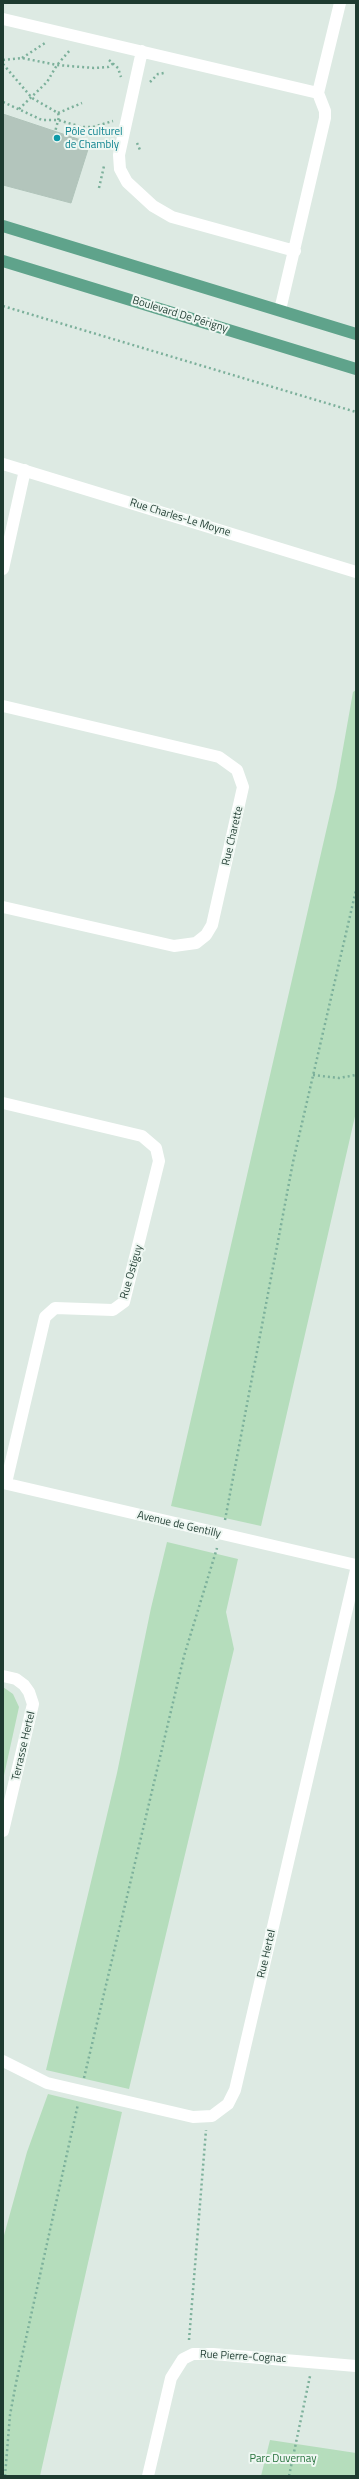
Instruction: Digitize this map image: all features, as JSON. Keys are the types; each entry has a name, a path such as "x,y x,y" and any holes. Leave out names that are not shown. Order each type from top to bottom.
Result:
{"main road":[{"path":"3,226 356,334"},
{"name":"Boulevard De Périgny","path":"3,261 356,369"}],"street":[{"path":"280,310 325,118 325,110 318,93 340,3"},
{"path":"3,19 318,93"},
{"path":"142,51 119,155 120,169 127,182 153,206 172,217 295,251"},
{"name":"Rue Charles-Le Moyne","path":"3,464 356,572"},
{"path":"3,569 25,470"},
{"name":"Rue Charette","path":"3,706 219,757 237,770 243,787 212,925 206,935 196,943 174,946 3,907"},
{"name":"Rue Ostiguy","path":"3,1103 142,1136 156,1148 159,1161 124,1302 113,1310 55,1308 45,1317 5,1483"},
{"name":"Avenue de Gentilly","path":"5,1483 356,1565"},
{"name":"Rue Hertel","path":"3,2061 47,2083 193,2117 212,2116 228,2104 235,2090 356,1570"},
{"name":"Terrasse Hertel","path":"3,1676 16,1679 24,1685 29,1692 33,1704 3,1831"},
{"name":"Rue Pierre-Cognac","path":"148,2476 171,2378 183,2359 193,2354 213,2354 356,2366"}],"path":[{"path":"22,58 45,43"},
{"path":"18,110 32,98 54,74 57,65 71,49"},
{"path":"3,60 22,58 57,65 94,68 108,67 114,63"},
{"path":"3,64 32,98 58,113"},
{"path":"147,89 154,78 164,73"},
{"path":"3,102 42,120 58,120 88,128 114,120"},
{"path":"58,113 82,103"},
{"path":"55,132 58,113"},
{"path":"99,188 101,180"},
{"path":"3,306 356,412"},
{"path":"225,1518 278,1238 313,1075 356,890"},
{"path":"313,1075 339,1078 356,1075"},
{"path":"84,2078 184,1656 216,1551"},
{"path":"5,2476 10,2415 16,2383 79,2102"},
{"path":"189,2342 207,2127"},
{"path":"288,2476 313,2362"}],"green space":[{"path":"356,690 356,1112 261,1526 171,1506 336,788 353,692"},
{"path":"167,1542 238,1559 226,1612 234,1649 129,2089 46,2070 117,1773 151,1608"},
{"path":"3,1687 13,1694 19,1707 3,1780"},
{"path":"48,2094 122,2112 40,2476 3,2476 3,2239 27,2152"},
{"name":"Parc Duvernay","path":"270,2440 356,2453 356,2476 261,2476"}],"building":[{"name":"Pôle culturel de Chambly","path":"3,114 90,143 71,203 3,185"}],"place":[{"name":"Pôle culturel de Chambly","path":"57,138"}]}
